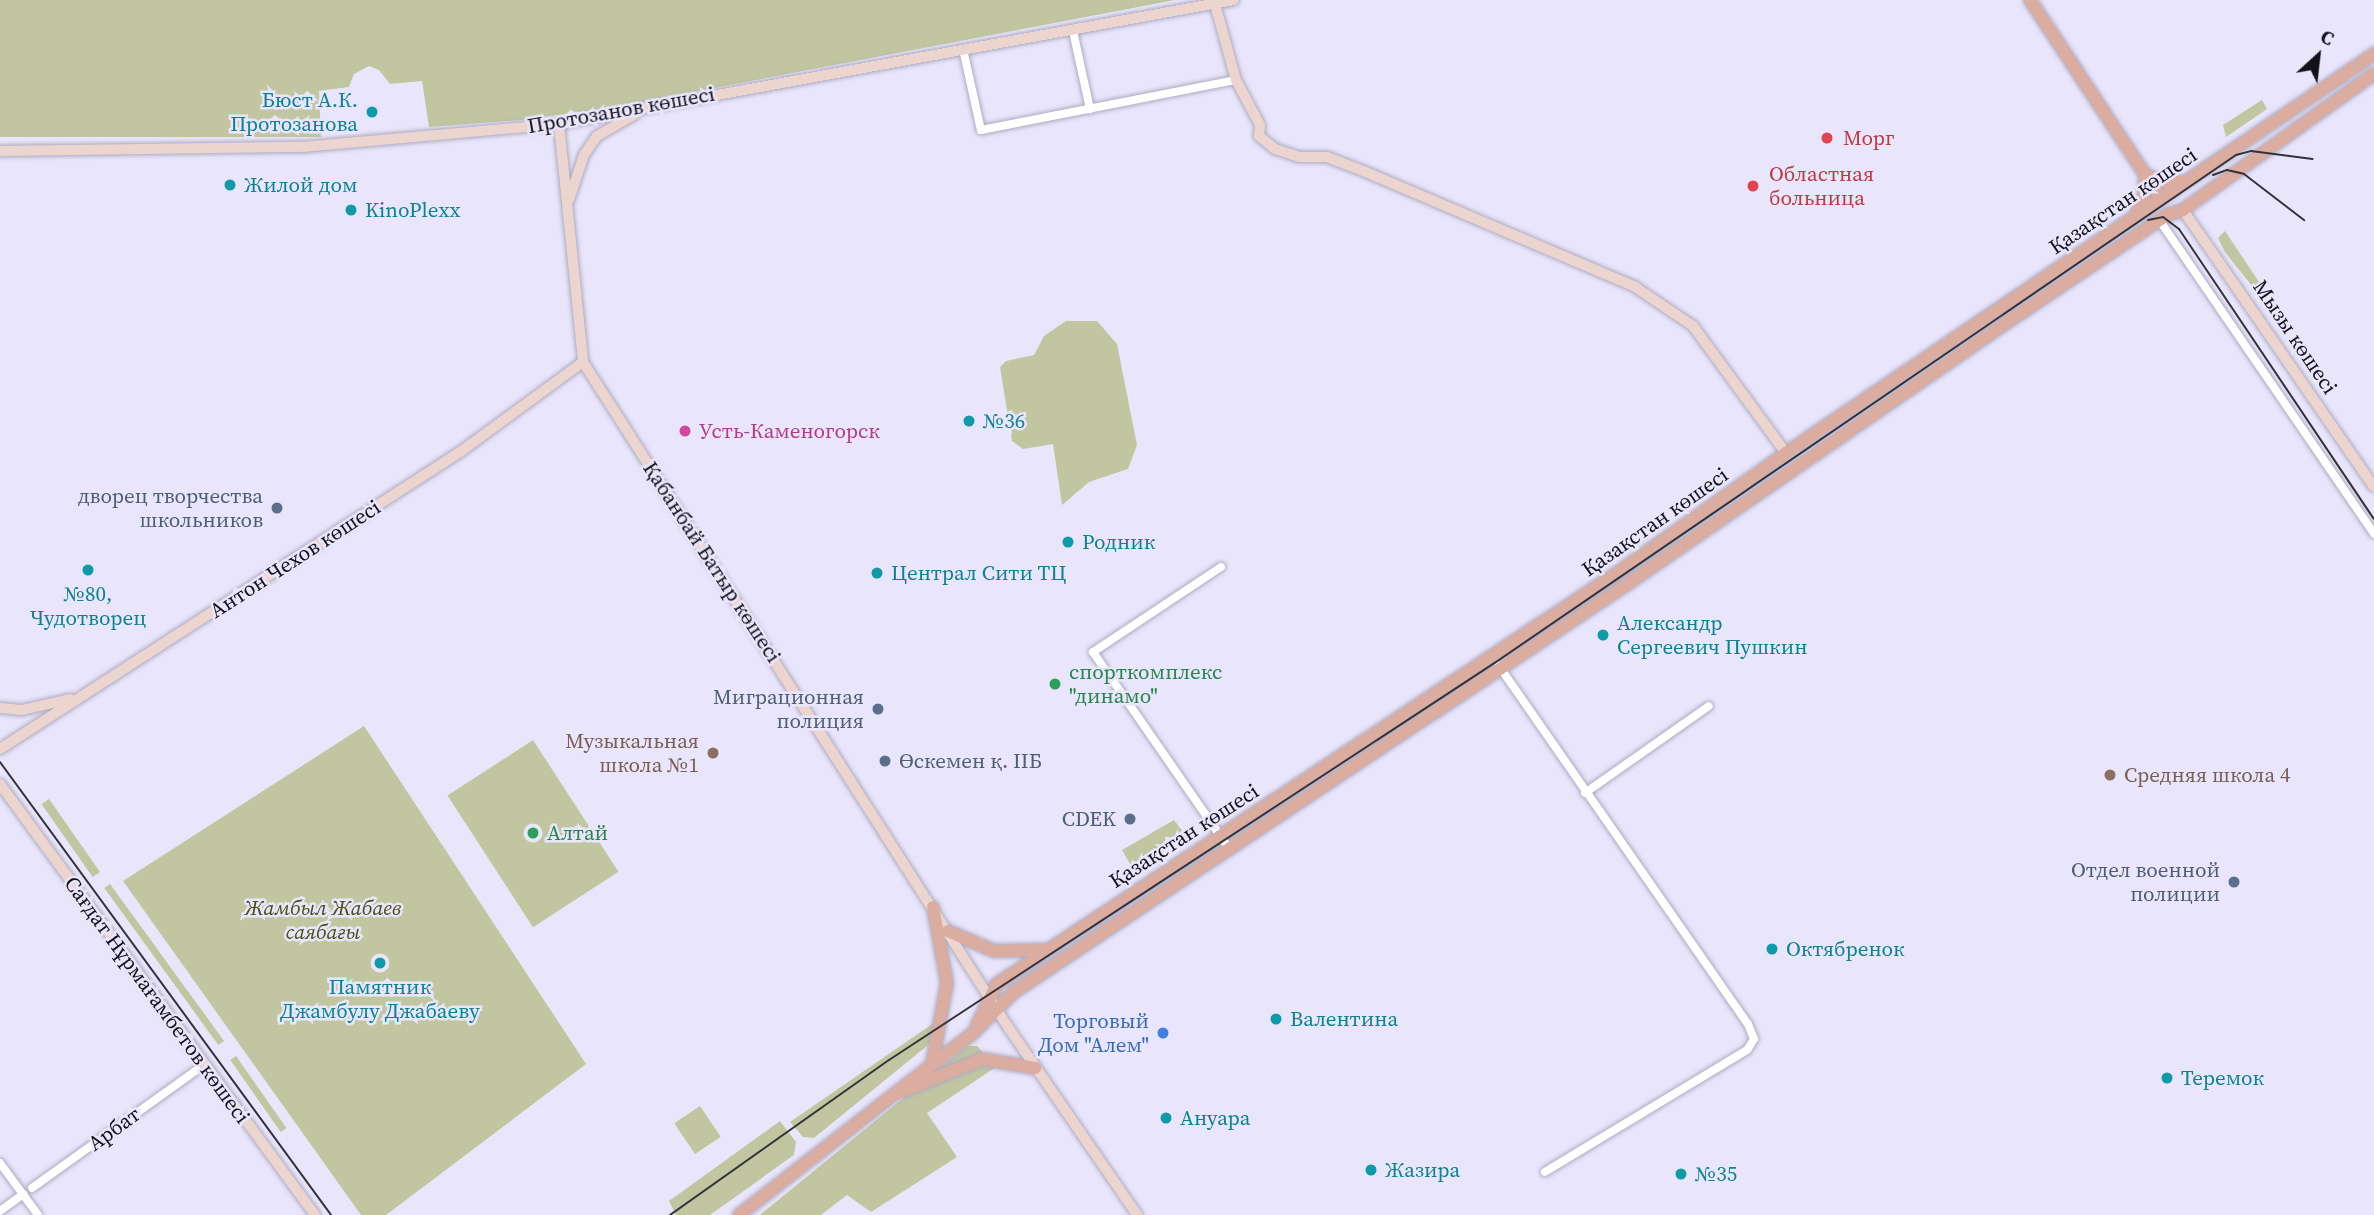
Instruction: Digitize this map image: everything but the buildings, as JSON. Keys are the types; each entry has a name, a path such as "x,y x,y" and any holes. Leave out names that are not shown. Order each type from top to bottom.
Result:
{"main road":[{"path":"2030,0 2161,199 2183,209"},
{"name":"Қазақстан көшесі","path":"975,1031 997,984 1405,711 1620,571 1786,453 2374,54"},
{"name":"Қазақстан көшесі","path":"739,1215 975,1031 1015,991 1500,669 2012,319 2160,221 2183,209 2374,74"},
{"path":"2298,106 2307,120"},
{"path":"2144,174 2162,182 2186,182"},
{"path":"2135,216 2144,198 2144,174"},
{"path":"2003,306 2012,319"},
{"path":"1786,453 1798,467"},
{"path":"1405,711 1415,726"},
{"path":"932,1064 947,983 933,907"},
{"path":"948,931 994,951 1046,950"},
{"path":"897,1093 982,1059 1039,1073"}],"street":[{"name":"Протозанов көшесі","path":"0,151 302,147 559,124 1234,0"},
{"path":"1215,4 1236,80 1261,125 1259,136 1275,149 1299,157 1326,158 1366,172 1635,286 1693,326 1786,453"},
{"path":"1073,31 1090,109"},
{"path":"962,49 981,130 1236,80"},
{"path":"567,206 584,155 597,136 650,107"},
{"path":"559,124 583,362"},
{"name":"Мызы көшесі","path":"2183,209 2374,487"},
{"path":"2160,221 2374,534"},
{"name":"Антон Чехов көшесі","path":"0,749 460,452 583,362"},
{"name":"Қабанбай Батыр көшесі","path":"583,362 1039,1073"},
{"path":"1220,567 1093,652 1230,850"},
{"path":"1491,655 1748,1024 1754,1039 1747,1050 1545,1172"},
{"path":"0,708 22,710 76,698"},
{"path":"1585,793 1709,706"},
{"name":"Сағдат Нұрмағамбетов көшесі","path":"0,784 315,1215"},
{"name":"Арбат","path":"32,1188 197,1070"},
{"path":"1039,1073 1137,1215"},
{"path":"0,1163 38,1215"},
{"path":"0,1211 23,1194"}],"green space":[{"path":"0,0 1175,0 609,108 521,120 429,127 422,81 390,84 379,70 369,66 354,74 349,87 319,91 321,137 0,137"},
{"path":"2262,100 2267,109 2226,137 2223,125"},
{"path":"2225,231 2261,285 2255,290 2225,252 2218,238"},
{"path":"1066,321 1097,321 1117,344 1137,445 1128,469 1089,482 1062,505 1053,444 1023,449 1012,441 1000,367 1006,361 1034,355 1044,336"},
{"name":"Жамбыл Жабаев саябағы","path":"364,726 586,1064 386,1215 361,1215 123,881"},
{"name":"Алтай","path":"533,740 619,872 533,927 447,796"},
{"path":"49,799 100,872 93,877 42,804"},
{"path":"1174,820 1187,837 1134,871 1122,850"},
{"path":"110,884 224,1041 218,1045 104,888"},
{"path":"941,1018 937,1035 928,1045 814,1138 803,1137 790,1122"},
{"path":"967,1046 977,1046 996,1067 927,1113 957,1157 871,1212 847,1195 821,1215 760,1215"},
{"path":"236,1056 286,1128 281,1132 230,1060"},
{"path":"700,1106 721,1137 695,1154 674,1123"},
{"path":"780,1121 796,1142 794,1155 710,1215 676,1215 669,1201"}],"tram line":[{"path":"670,1215 889,1060 1496,662 2236,155 2251,151 2312,159"},
{"path":"2213,175 2227,170 2244,174 2304,220"},
{"path":"2148,220 2163,217 2179,229 2374,519"},
{"path":"0,762 331,1215"}],"place":[{"name":"Бюст А.К. Протозанова","path":"372,112"},
{"name":"Морг","path":"1827,138"},
{"name":"Жилой дом","path":"230,185"},
{"name":"Областная больница","path":"1753,186"},
{"name":"KinoPlexx","path":"351,210"},
{"name":"№36","path":"969,421"},
{"name":"Усть-Каменогорск","path":"685,431"},
{"name":"дворец творчества школьников","path":"277,508"},
{"name":"Родник","path":"1068,542"},
{"name":"№80, Чудотворец","path":"88,570"},
{"name":"Централ Сити ТЦ","path":"877,573"},
{"name":"Александр Сергеевич Пушкин","path":"1603,635"},
{"name":"спорткомплекс \"динамо\"","path":"1055,684"},
{"name":"Миграционная полиция","path":"878,709"},
{"name":"Музыкальная школа №1","path":"713,753"},
{"name":"Өскемен қ. ІІБ","path":"885,761"},
{"name":"Средняя школа 4","path":"2110,775"},
{"name":"CDEK","path":"1130,819"},
{"name":"Алтай","path":"533,833"},
{"name":"Отдел военной полиции","path":"2234,882"},
{"name":"Октябренок","path":"1772,949"},
{"name":"Памятник Джамбулу Джабаеву","path":"380,963"},
{"name":"Валентина","path":"1276,1019"},
{"name":"Торговый Дом \"Алем\"","path":"1163,1033"},
{"name":"Теремок","path":"2167,1078"},
{"name":"Ануара","path":"1166,1118"},
{"name":"Жазира","path":"1371,1170"},
{"name":"№35","path":"1681,1174"}]}
